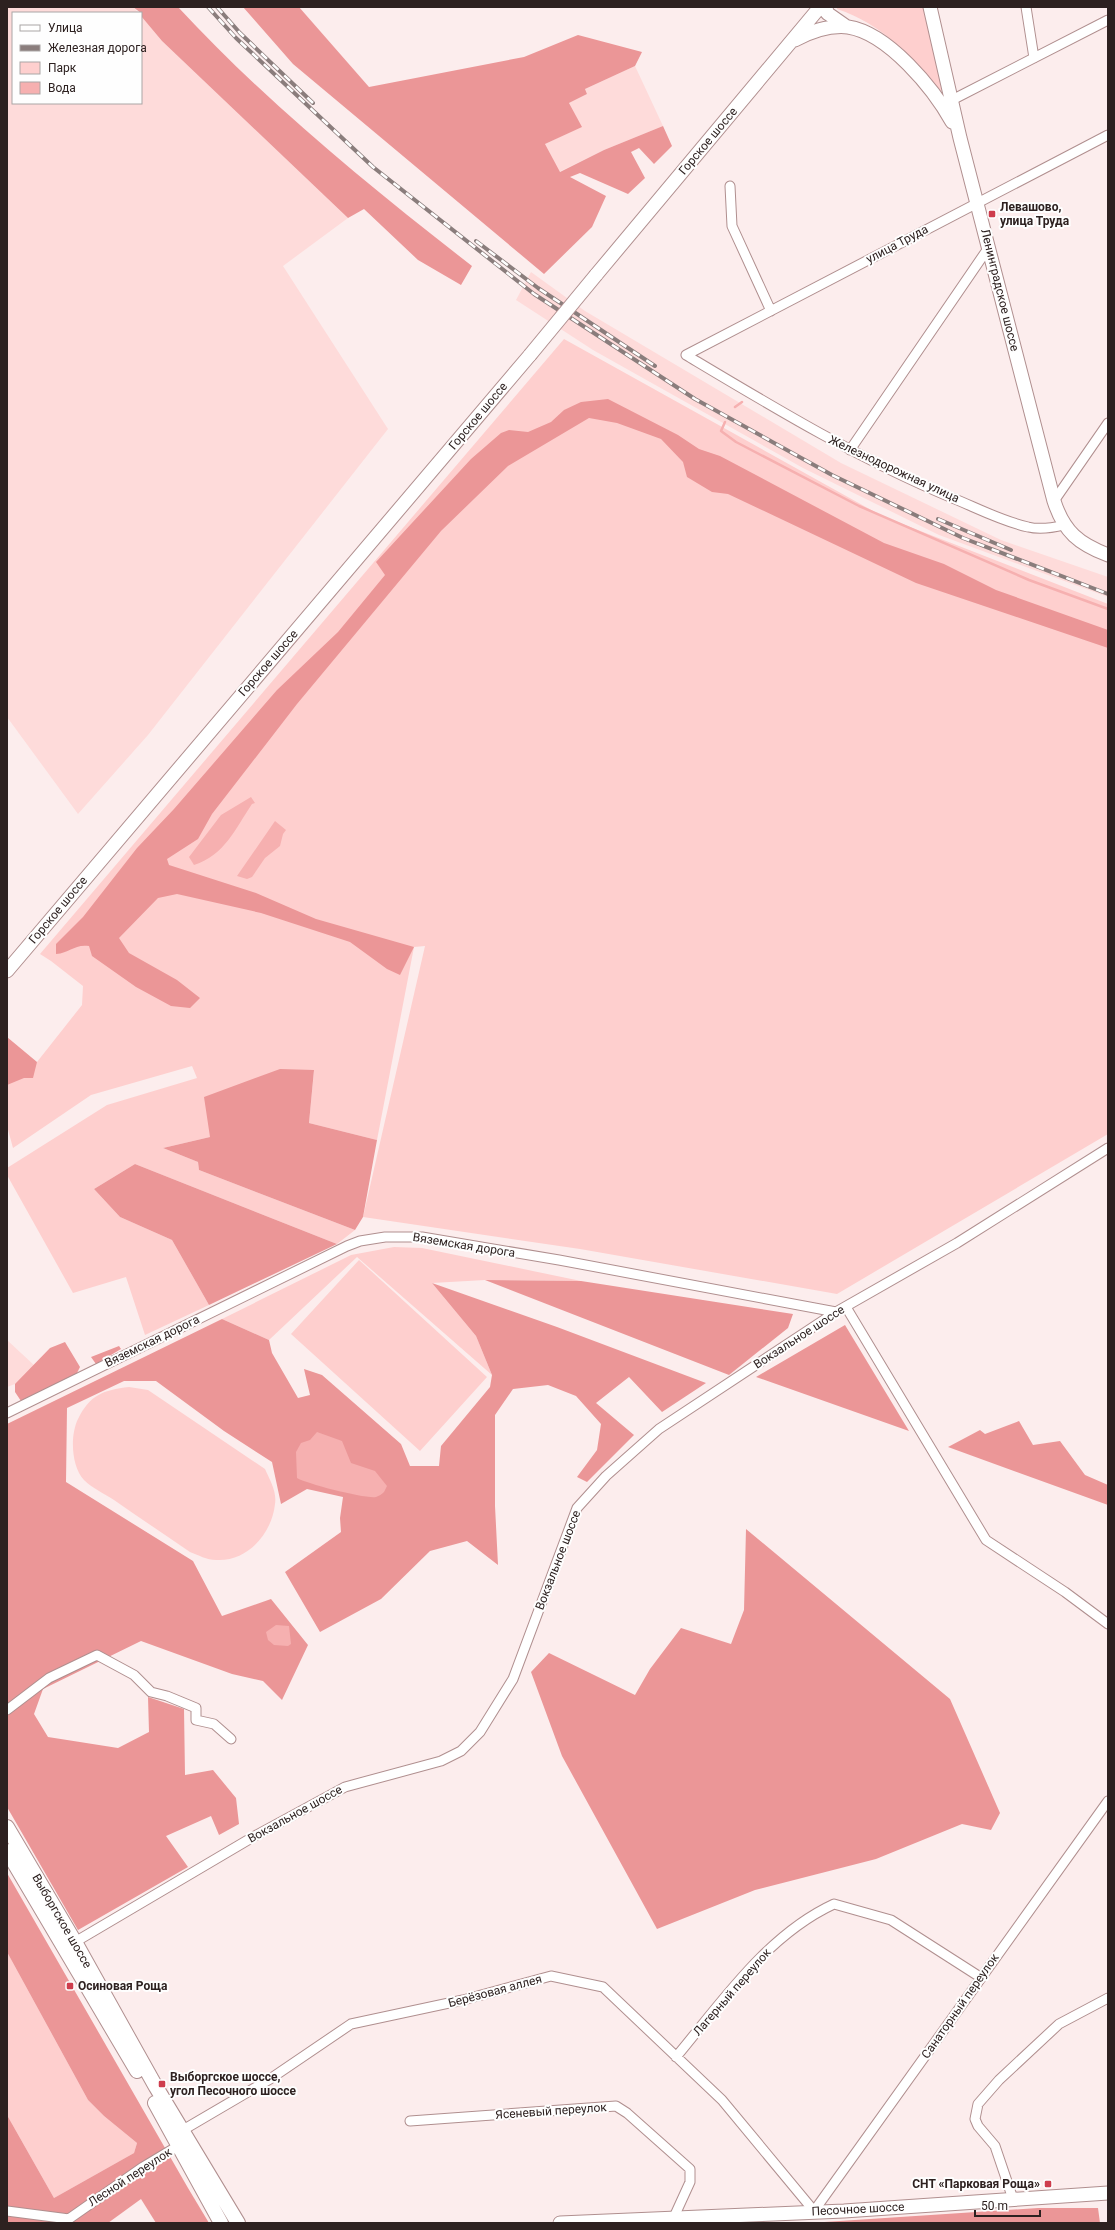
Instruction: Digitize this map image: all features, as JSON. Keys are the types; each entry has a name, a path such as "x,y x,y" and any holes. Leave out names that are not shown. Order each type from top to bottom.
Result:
{"main road":[{"name":"Горское шоссе","path":"7,971 530,355 820,7"},
{"path":"826,7 827,13 835,20 847,27 870,34 907,65 941,103 960,138"},
{"name":"Ленинградское шоссе","path":"930,7 960,138 978,202 1054,501 1064,525"},
{"path":"789,43 811,32 847,27"},
{"path":"1064,525 1076,539 1108,555"},
{"name":"Выборгское шоссе","path":"7,1827 75,1942 156,2087 238,2223"},
{"name":"Выборгское шоссе","path":"7,1851 160,2112 221,2223"},
{"name":"Песочное шоссе","path":"560,2223 814,2211 1108,2192"}],"street":[{"path":"1026,7 1034,58"},
{"path":"952,100 1108,20"},
{"name":"улица Труда","path":"686,355 1108,135"},
{"path":"730,186 732,226 771,311"},
{"path":"850,450 989,247"},
{"name":"Железнодорожная улица","path":"686,355 850,450 912,481 998,517 1029,528 1041,529 1064,525"},
{"path":"1054,501 1108,423"},
{"name":"Вокзальное шоссе","path":"75,1942 253,1837 345,1787 441,1761 461,1751 480,1732 513,1679 577,1508 606,1476 659,1429 836,1312 957,1243 1108,1148"},
{"name":"Вяземская дорога","path":"7,1413 347,1246 360,1241 385,1237 430,1238 836,1312"},
{"path":"846,1307 986,1540 1065,1592 1108,1624"},
{"path":"7,1710 49,1678 97,1655 134,1675 151,1692 167,1696 196,1708 196,1720 214,1724 231,1739"},
{"name":"Санаторный переулок","path":"814,2211 980,1977 1108,1801"},
{"name":"Лагерный переулок","path":"676,2056 733,1988 777,1941 814,1913 834,1904 891,1920 980,1977"},
{"name":"Берёзовая аллея","path":"183,2130 270,2078 351,2024 463,2000 551,1976 603,1987 722,2100 814,2211"},
{"path":"1013,2199 995,2146 978,2126 975,2112 978,2104 999,2080 1059,2024 1108,1998"},
{"name":"Ясеневый переулок","path":"410,2120 616,2106 627,2113 690,2169 690,2182 674,2217"},
{"name":"Лесной переулок","path":"66,2221 143,2167 178,2146"},
{"path":"7,2211 66,2221"}],"shaded area":[{"path":"7,7 133,7 138,12 12,12 12,104 142,104 142,17 162,41 348,218 283,266 388,429 148,735 78,814 7,717"},
{"path":"133,7 178,7 247,77 283,110 357,174 472,266 461,285 418,260 364,209 348,218 162,41 142,17 142,12"},
{"path":"243,7 299,7 369,87 524,57 578,35 642,52 635,66 585,89 587,94 569,103 582,127 545,144 560,172 604,150 663,126 672,146 654,164 639,148 631,152 645,178 628,194 580,173 570,177 606,196 592,227 544,274 293,64"},
{"path":"635,66 663,126 604,150 559,172 545,144 581,127 569,103 587,94 585,89"},
{"path":"531,272 585,311 841,463 1001,540 1108,577 1108,597 939,535 803,468 593,350 516,300"},
{"path":"608,399 678,435 699,449 720,456 884,543 944,564 996,590 1108,630 1108,648 916,583 728,494 712,492 687,477 683,462 661,439 617,423 589,418 508,466 441,531 297,704 212,814 198,839 167,859 169,865 256,893 316,919 414,947 400,975 387,969 350,942 261,913 177,894 158,898 119,938 129,953 177,980 200,998 190,1008 171,1006 136,987 92,956 89,946 79,946 56,954 56,944 83,917 137,848 174,809 277,690 338,632 385,575 376,562 471,459 501,433 509,430 528,432 551,422 564,410 581,402"},
{"path":"7,1037 37,1062 33,1078 24,1078 7,1085"},
{"path":"280,1069 314,1070 309,1123 377,1140 363,1217 355,1230 199,1170 198,1162 163,1148 210,1137 204,1097"},
{"path":"135,1164 337,1244 209,1305 172,1240 120,1217 94,1189"},
{"path":"485,1280 581,1281 793,1314 788,1328 729,1375"},
{"path":"432,1283 557,1327 706,1383 662,1412 629,1377 596,1403 634,1435 587,1482 577,1477 597,1450 601,1424 576,1396 548,1385 513,1389 495,1415 495,1506 498,1565 467,1541 430,1551 381,1599 320,1632 285,1572 341,1532 340,1518 343,1497 307,1489 281,1504 272,1462 224,1431 156,1381 124,1381 67,1408 66,1482 193,1561 222,1616 271,1599 308,1645 282,1700 263,1681 232,1674 141,1641 43,1689 34,1714 48,1737 118,1748 149,1732 148,1697 184,1709 185,1775 213,1770 236,1798 239,1824 219,1835 211,1816 166,1836 188,1867 78,1930 7,1807 7,1424 222,1319 269,1340 272,1353 298,1398 310,1395 304,1369 322,1375 401,1444 410,1466 439,1466 441,1446 490,1387 492,1375 476,1336"},
{"path":"845,1325 909,1431 756,1377"},
{"path":"7,1340 35,1366 17,1386 15,1384 7,1387"},
{"path":"65,1342 80,1367 76,1375 21,1401 15,1392 15,1384 50,1348"},
{"path":"119,1346 121,1349 96,1364 91,1357"},
{"path":"1019,1421 1033,1445 1060,1441 1085,1475 1108,1485 1108,1505 948,1447 980,1430 985,1434"},
{"path":"746,1529 950,1699 1000,1813 991,1830 962,1824 876,1859 755,1890 657,1929 562,1756 531,1672 549,1653 635,1695 650,1669 681,1628 731,1644 744,1610"},
{"path":"7,1873 209,2223 156,2223 141,2199 108,2223 7,2223 7,2115 54,2198 134,2153 137,2143 104,2116 88,2100 7,1952"},
{"path":"1038,2208 1098,2208 1100,2223 809,2223"}],"green space":[{"path":"837,7 924,7 943,89 940,92 918,66 882,32 853,15 837,9"},
{"path":"564,339 882,516 1108,604 1108,1134 837,1294 580,1249 363,1217 425,946 414,947 377,1140 309,1123 314,1071 210,1137 163,1148 198,1162 199,1170 355,1230 337,1244 135,1164 94,1189 120,1217 172,1240 209,1305 145,1335 126,1277 73,1293 7,1175 7,1168 107,1105 197,1078 192,1066 91,1095 13,1148 7,1126 7,1084 37,1062 82,1005 83,986 40,954"},
{"path":"394,1247 422,1248 581,1281 485,1280 432,1283 476,1336 492,1375 357,1257 269,1340 222,1319 351,1255"},
{"path":"359,1260 487,1377 420,1451 291,1334"},
{"path":"129,1387 148,1390 265,1469 273,1486 275,1495 273,1515 263,1535 248,1551 228,1559 216,1560 190,1552 84,1480 76,1467 73,1450 75,1426 78,1419 87,1404 98,1395 112,1390"},
{"path":"7,1952 88,2100 104,2116 137,2143 134,2153 54,2198 7,2115"}],"water":[{"path":"251,797 255,803 252,804 228,840 214,855 205,861 194,865 189,857 221,815"},
{"path":"275,821 286,830 283,834 280,846 265,858 252,877 247,879 237,876"},
{"path":"317,1432 342,1441 351,1463 375,1471 387,1486 384,1492 376,1497 361,1496 324,1487 297,1478 296,1452 301,1443 310,1440"},
{"path":"276,1625 289,1626 291,1644 288,1646 274,1645 268,1640 266,1632"}],"waterway":[{"path":"735,407 742,402"},
{"path":"725,422 721,431 736,442 859,506 1029,580 1108,609"}],"railway":[{"path":"208,7 236,38 373,167 534,294 695,399 832,475 963,538 1108,594"},
{"path":"217,7 240,33 313,103"},
{"path":"476,241 538,288 655,366"},
{"path":"938,519 1011,550"}],"place":[{"name":"Левашово, улица Труда","path":"992,214"},
{"name":"Осиновая Роща","path":"70,1986"},
{"name":"Выборгское шоссе, угол Песочного шоссе","path":"162,2084"},
{"name":"СНТ «Парковая Роща»","path":"1048,2184"}]}
